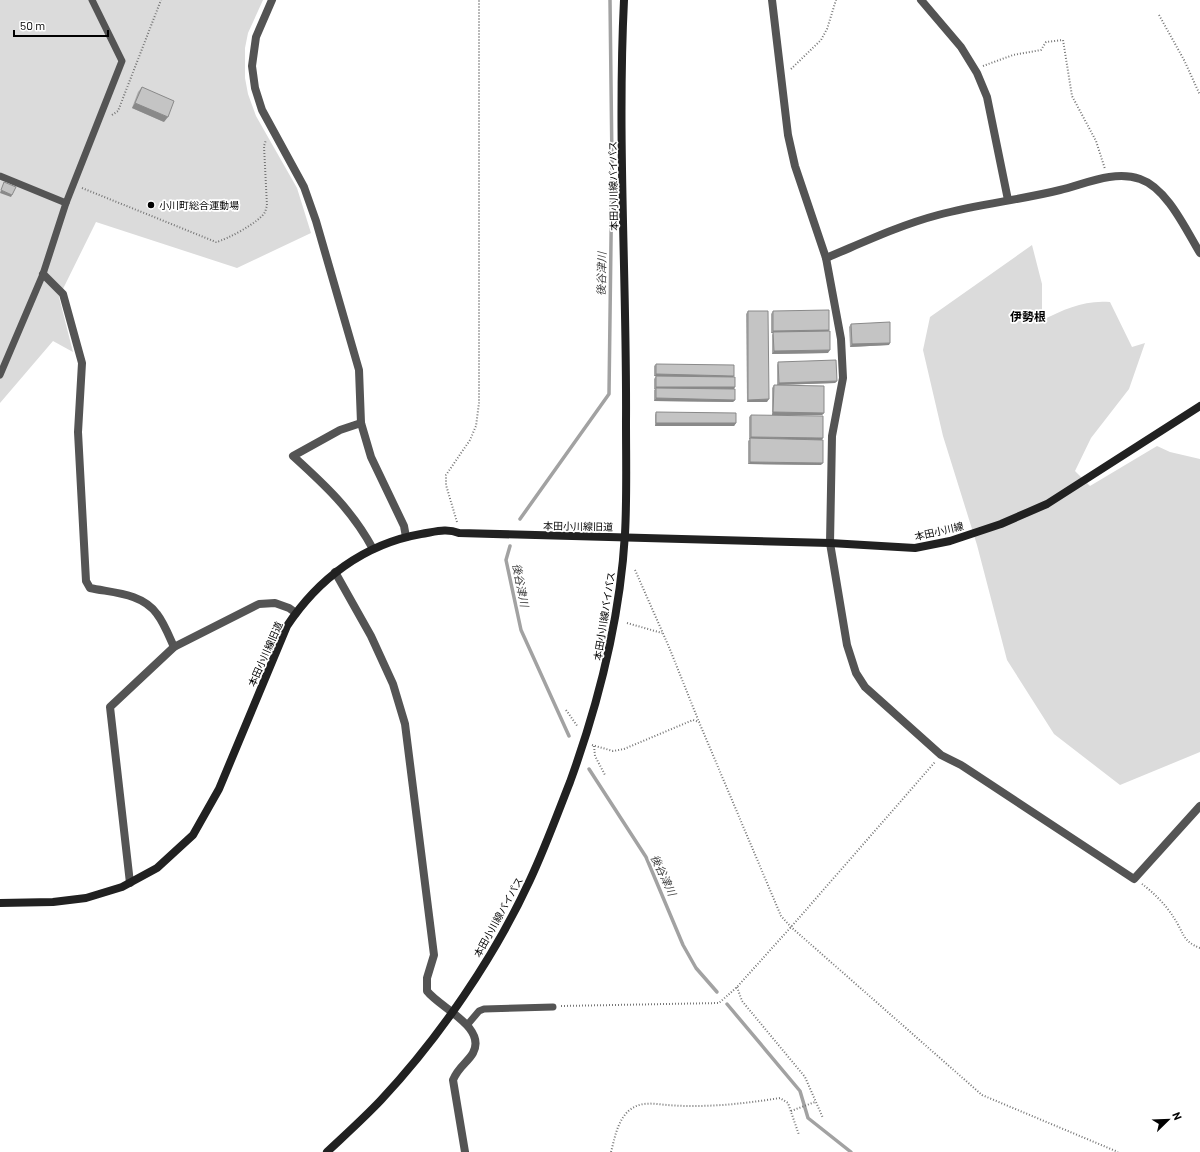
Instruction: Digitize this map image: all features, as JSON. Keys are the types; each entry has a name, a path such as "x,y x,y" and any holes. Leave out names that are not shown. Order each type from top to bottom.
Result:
{"street":[{"path":"272,0 256,37 252,66 255,88 262,110 304,187 316,221 359,370 361,423 371,457 404,526 406,537"},
{"name":"本田小川線バイパス","path":"327,1152 380,1100 418,1056 451,1012 511,918 530,881 553,827 587,733 606,666 625,537 626,356 622,99 624,0"},
{"path":"772,0 788,135 795,166 826,258 838,320 844,378 832,436 830,543 847,645 856,673 865,687 878,701 941,755 961,765 1134,879 1200,806"},
{"path":"921,0 961,47 975,70 986,97 1008,200"},
{"path":"826,258 938,215 1008,200 1060,191 1121,176 1140,179 1154,187 1165,197 1200,253"},
{"path":"43,274 63,294 82,364 78,432 86,581 90,588 136,598 149,605 158,614 174,647"},
{"name":"本田小川線","path":"625,537 830,543 915,548 950,541 1001,524 1047,504 1200,406"},
{"path":"361,423 340,430 293,456 330,489 360,526 372,549"},
{"name":"本田小川線旧道","path":"0,903 53,902 86,898 122,887 158,868 193,835 219,789 287,626 296,613 335,572 372,549 406,537 449,529 459,533 625,537"},
{"path":"335,572 371,636 393,684 405,724 434,955 426,985 431,996 468,1024 475,1039 476,1046 473,1054 456,1072 453,1080 464,1152"},
{"path":"130,883 110,707 174,647 259,604 275,603 289,608 296,613"}],"lane":[{"path":"0,375 43,274 66,203 122,61 92,0"},
{"path":"0,176 66,203"},
{"path":"468,1024 479,1011 484,1009 553,1007"}],"path":[{"path":"102,113 109,116 118,111 161,0"},
{"path":"459,533 446,485 446,475 470,440 476,426 479,403 479,0"},
{"path":"782,78 821,40 827,29 836,0"},
{"path":"1159,15 1184,60 1200,95"},
{"path":"975,70 1013,55 1041,50 1046,42 1064,40 1072,96 1096,141 1108,178"},
{"path":"74,185 216,242 224,241 258,219 265,212 264,146 268,134"},
{"path":"635,570 645,590 781,916 791,928 982,1095 1118,1152"},
{"path":"627,623 662,633"},
{"path":"566,710 574,724 587,733"},
{"path":"584,742 613,751 693,720 699,722"},
{"path":"594,746 595,756 605,774"},
{"path":"553,1007 719,1003 731,994 791,928 941,755"},
{"path":"1134,879 1148,888 1174,918 1183,936 1190,944 1200,948"},
{"path":"737,987 742,1002 804,1077 823,1118"},
{"path":"611,1152 622,1117 632,1108 641,1104 652,1103 690,1107 738,1104 780,1098 788,1103 799,1135"},
{"path":"790,1111 815,1102"}],"shaded area":[{"name":"小川町総合運動場","path":"0,0 263,0 248,33 245,48 245,78 248,94 256,116 297,188 311,233 237,268 96,222 59,297 73,352 53,341 0,403"},
{"path":"1032,245 1042,284 1042,320 1075,306 1091,302 1110,302 1132,347 1145,343 1129,389 1091,438 1075,471 1090,486 1157,446 1170,452 1200,459 1200,752 1120,785 1054,734 1007,660 977,545 943,436 923,350 930,317"}],"building":[{"path":"142,87 174,101 168,117 135,103"},
{"path":"4,182 16,187 12,195 1,190"},
{"path":"829,310 829,330 773,331 773,311"},
{"path":"748,311 768,311 769,399 748,400"},
{"path":"890,322 890,343 852,344 851,324"},
{"path":"830,331 830,350 774,351 773,332"},
{"path":"836,360 837,381 779,383 778,362"},
{"path":"656,364 734,365 734,376 656,374"},
{"path":"656,376 735,377 735,387 656,387"},
{"path":"774,385 824,386 824,413 773,412"},
{"path":"656,388 735,389 735,400 656,398"},
{"path":"656,412 736,413 736,423 656,423"},
{"path":"751,415 823,416 823,438 751,437"},
{"path":"750,438 823,440 823,463 750,462"}],"waterway":[{"name":"後谷津川","path":"520,519 609,394 612,164 610,0"},
{"name":"後谷津川","path":"510,546 506,560 521,630 569,736"},
{"name":"後谷津川","path":"589,769 646,857 683,945 696,968 717,992"},
{"name":"後谷津川","path":"727,1004 800,1091 808,1118 851,1152"}],"place":[{"name":"小川町総合運動場","path":"151,205"}],"district":[{"name":"伊勢根","path":"1028,316"}]}
